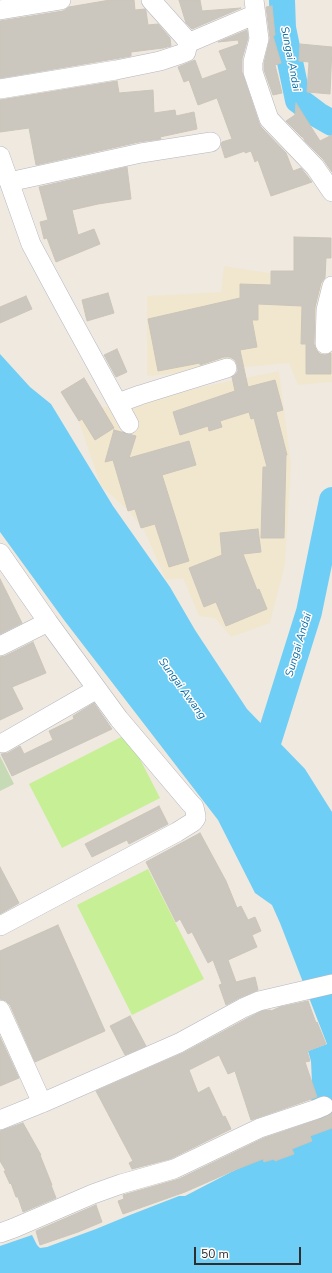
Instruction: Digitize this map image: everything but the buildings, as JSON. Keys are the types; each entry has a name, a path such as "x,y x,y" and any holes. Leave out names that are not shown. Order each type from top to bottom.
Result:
{"street":[{"path":"0,10 61,0"},
{"path":"151,0 188,43"},
{"path":"0,89 116,70 160,61 186,52 188,43 255,7 259,39 253,62 253,72 269,118 315,167 332,192"},
{"path":"129,424 31,244 3,169 141,153 211,142"},
{"path":"325,344 326,310 332,286"},
{"path":"118,403 227,368"},
{"path":"0,553 119,719 190,802 196,812 196,818 193,822 177,832 0,926"},
{"path":"0,646 48,622"},
{"path":"3,742 97,689"},
{"path":"0,1120 179,1043 243,1008 259,1001 332,984"},
{"path":"0,1010 42,1103"},
{"path":"0,1233 93,1194 121,1184 174,1169 265,1126 324,1106"}],"shaded area":[{"path":"224,266 332,283 332,382 298,385 289,363 147,376 147,296 221,292"},
{"path":"279,371 291,465 285,564 270,623 231,637 215,618 199,616 183,578 166,580 145,532 129,511 101,486 76,413"}],"green space":[{"path":"127,734 160,798 62,848 29,784"},
{"path":"0,756 14,784 0,791"},
{"path":"148,869 204,979 132,1015 77,905"}],"water":[{"name":"Sungai Awang","path":"0,354 30,387 51,404 113,506 170,587 195,630 247,709 305,769 332,812 332,1273 0,1273 0,1246 32,1235 40,1248 47,1247 179,1196 185,1196 322,1125 306,1087 312,1083 311,1061 308,1051 327,1044 272,905 255,893 218,820 64,620 0,532"}],"waterway":[{"name":"Sungai Andai","path":"282,0 283,28 298,100 318,115 332,123"},
{"name":"Sungai Andai","path":"260,768 309,612 332,500"}]}
